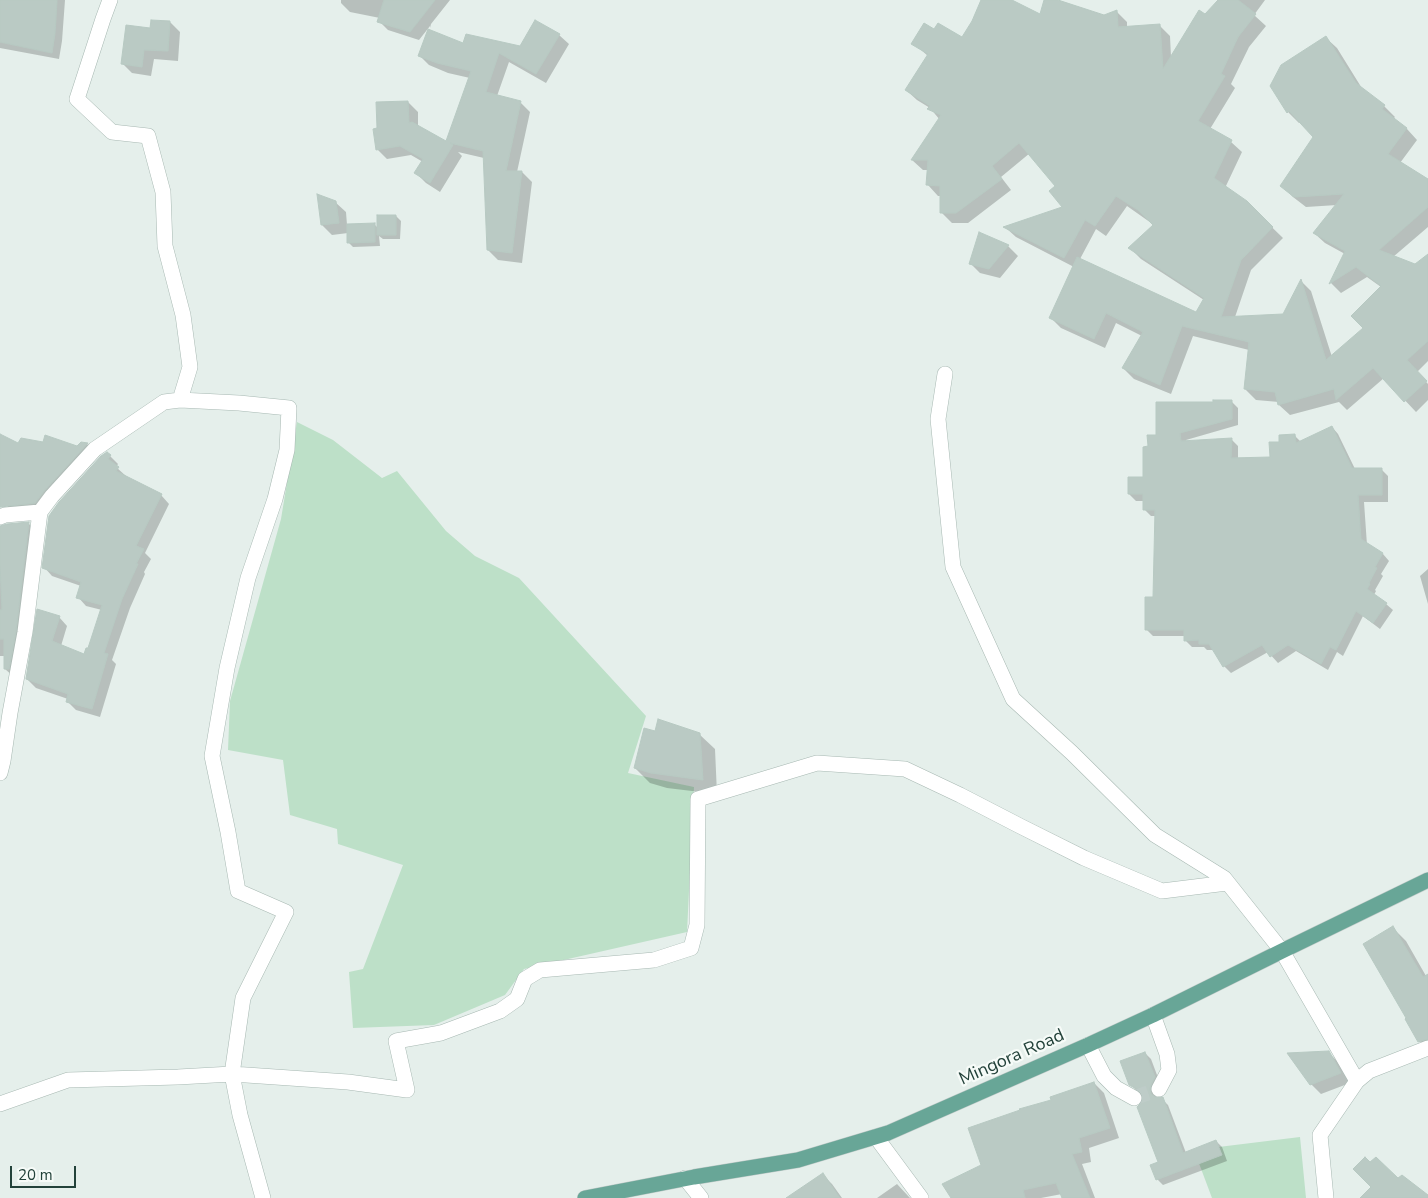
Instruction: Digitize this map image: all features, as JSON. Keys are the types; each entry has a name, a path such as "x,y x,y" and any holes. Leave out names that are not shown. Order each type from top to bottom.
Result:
{"main road":[{"name":"Mingora Road","path":"585,1198 685,1178 798,1160 888,1133 1153,1015 1428,880"}],"street":[{"path":"110,0 102,19 77,100 112,132 148,136 163,192 165,246 183,315 190,367 180,400"},
{"path":"945,374 938,419 953,567 1013,699 1072,753 1155,835 1224,878 1282,951 1357,1081"},
{"path":"0,773 25,632 40,512 95,449 164,402 180,400 289,408 288,450 275,499 248,578 227,668 212,756 238,891 286,912 243,998 232,1074 263,1198"},
{"path":"0,517 40,512"},
{"path":"0,1104 68,1080 232,1074 348,1082 407,1090 396,1041 441,1032 500,1011 517,999 525,979 540,970 654,960 691,948 697,925 698,799 818,763 905,769 1084,858 1162,891 1227,883"},
{"path":"1153,1015 1167,1054 1169,1070 1159,1089"},
{"path":"1088,1045 1104,1076 1116,1088 1134,1098"},
{"path":"1326,1198 1320,1135 1357,1081 1369,1071 1428,1048"},
{"path":"876,1137 921,1198"},
{"path":"685,1178 701,1198"}],"green space":[{"path":"297,422 333,440 382,478 397,471 446,531 475,556 519,578 646,716 628,773 694,787 687,932 524,969 505,995 434,1025 353,1028 349,972 363,969 403,865 338,844 337,829 290,815 283,760 228,750 230,701 281,519"},
{"path":"1300,1137 1306,1198 1212,1198 1194,1150"}],"building":[{"path":"0,0 57,0 52,53 0,42"},
{"path":"384,0 435,0 410,32 377,22"},
{"path":"981,0 1012,0 1040,14 1044,0 1058,0 1104,15 1117,10 1118,27 1160,24 1163,69 1199,10 1205,14 1218,0 1238,0 1256,14 1238,37 1221,74 1225,76 1198,121 1232,140 1214,178 1247,201 1273,227 1241,260 1221,317 1283,314 1301,279 1326,360 1363,328 1351,316 1381,286 1356,267 1329,284 1345,251 1313,233 1344,194 1294,197 1280,186 1313,137 1289,111 1287,113 1270,86 1281,65 1326,36 1356,83 1385,105 1382,109 1407,128 1388,154 1428,179 1428,207 1379,250 1415,264 1428,254 1428,341 1407,360 1427,381 1404,402 1373,368 1336,400 1334,389 1278,405 1275,392 1244,389 1249,342 1182,326 1160,385 1122,368 1143,332 1106,313 1094,339 1049,318 1077,257 1196,312 1204,298 1128,248 1153,225 1138,210 1116,196 1095,226 1085,220 1064,258 1003,227 1062,207 1049,191 1055,186 1019,143 992,166 1002,179 956,213 940,213 940,186 926,185 928,160 911,160 941,115 927,109 930,106 905,90 928,54 911,44 924,23 934,29 938,23 962,37 972,21"},
{"path":"151,20 170,21 168,51 144,50 142,67 121,64 126,25 150,28"},
{"path":"535,20 560,34 536,74 499,53 486,92 521,101 506,171 522,171 512,253 487,250 483,151 450,143 453,145 430,183 414,173 423,159 400,146 376,150 373,129 377,128 376,102 408,101 409,123 412,122 446,141 471,71 437,63 418,56 428,29 463,43 466,34 520,46"},
{"path":"317,194 336,201 339,223 321,225"},
{"path":"377,215 396,215 396,235 377,235"},
{"path":"375,223 375,242 347,243 347,224"},
{"path":"979,232 1009,245 989,269 969,264"},
{"path":"1213,400 1232,400 1232,419 1180,433 1181,441 1232,438 1231,458 1270,457 1269,442 1279,442 1279,435 1295,434 1296,443 1332,426 1352,468 1382,468 1382,495 1358,495 1361,539 1383,553 1375,567 1377,568 1367,589 1387,603 1373,623 1356,611 1336,650 1330,647 1321,664 1288,645 1270,657 1262,645 1223,667 1209,644 1199,644 1199,640 1184,641 1184,630 1145,630 1145,597 1153,597 1155,510 1143,510 1143,494 1128,494 1128,477 1143,477 1143,447 1148,446 1147,435 1156,435 1156,402 1213,402"},
{"path":"0,434 18,443 21,438 43,442 45,435 77,446 81,442 88,443 35,503 0,507"},
{"path":"107,452 111,455 108,459 119,467 116,471 162,494 136,546 144,549 122,599 104,653 108,654 92,709 66,702 68,694 26,679 37,609 60,616 52,641 84,654 86,648 88,648 102,605 76,598 81,582 42,568 49,516 59,502 101,456"},
{"path":"29,522 16,631 9,669 4,669 4,639 0,639 0,610 2,610 0,526"},
{"path":"658,719 700,733 703,780 651,773 634,768 644,728 655,731"},
{"path":"1393,926 1423,977 1428,974 1428,1039 1418,1042 1363,944"},
{"path":"1329,1051 1341,1073 1310,1085 1287,1053"},
{"path":"1145,1052 1155,1077 1150,1089 1151,1094 1155,1097 1163,1097 1183,1153 1216,1140 1222,1155 1156,1180 1150,1165 1158,1162 1137,1107 1142,1102 1143,1097 1139,1090 1129,1085 1120,1061"},
{"path":"1094,1082 1110,1128 1079,1138 1082,1152 1072,1154 1090,1198 1062,1198 1056,1183 1023,1190 1025,1198 951,1198 942,1184 981,1165 968,1128 1019,1109 1051,1100 1050,1097"},
{"path":"1365,1157 1370,1162 1376,1157 1398,1178 1402,1175 1428,1195 1428,1198 1360,1198 1371,1187 1353,1169"},
{"path":"823,1173 840,1198 786,1198"}],"tunnel":[{"path":"1134,1098 1159,1089"}]}
